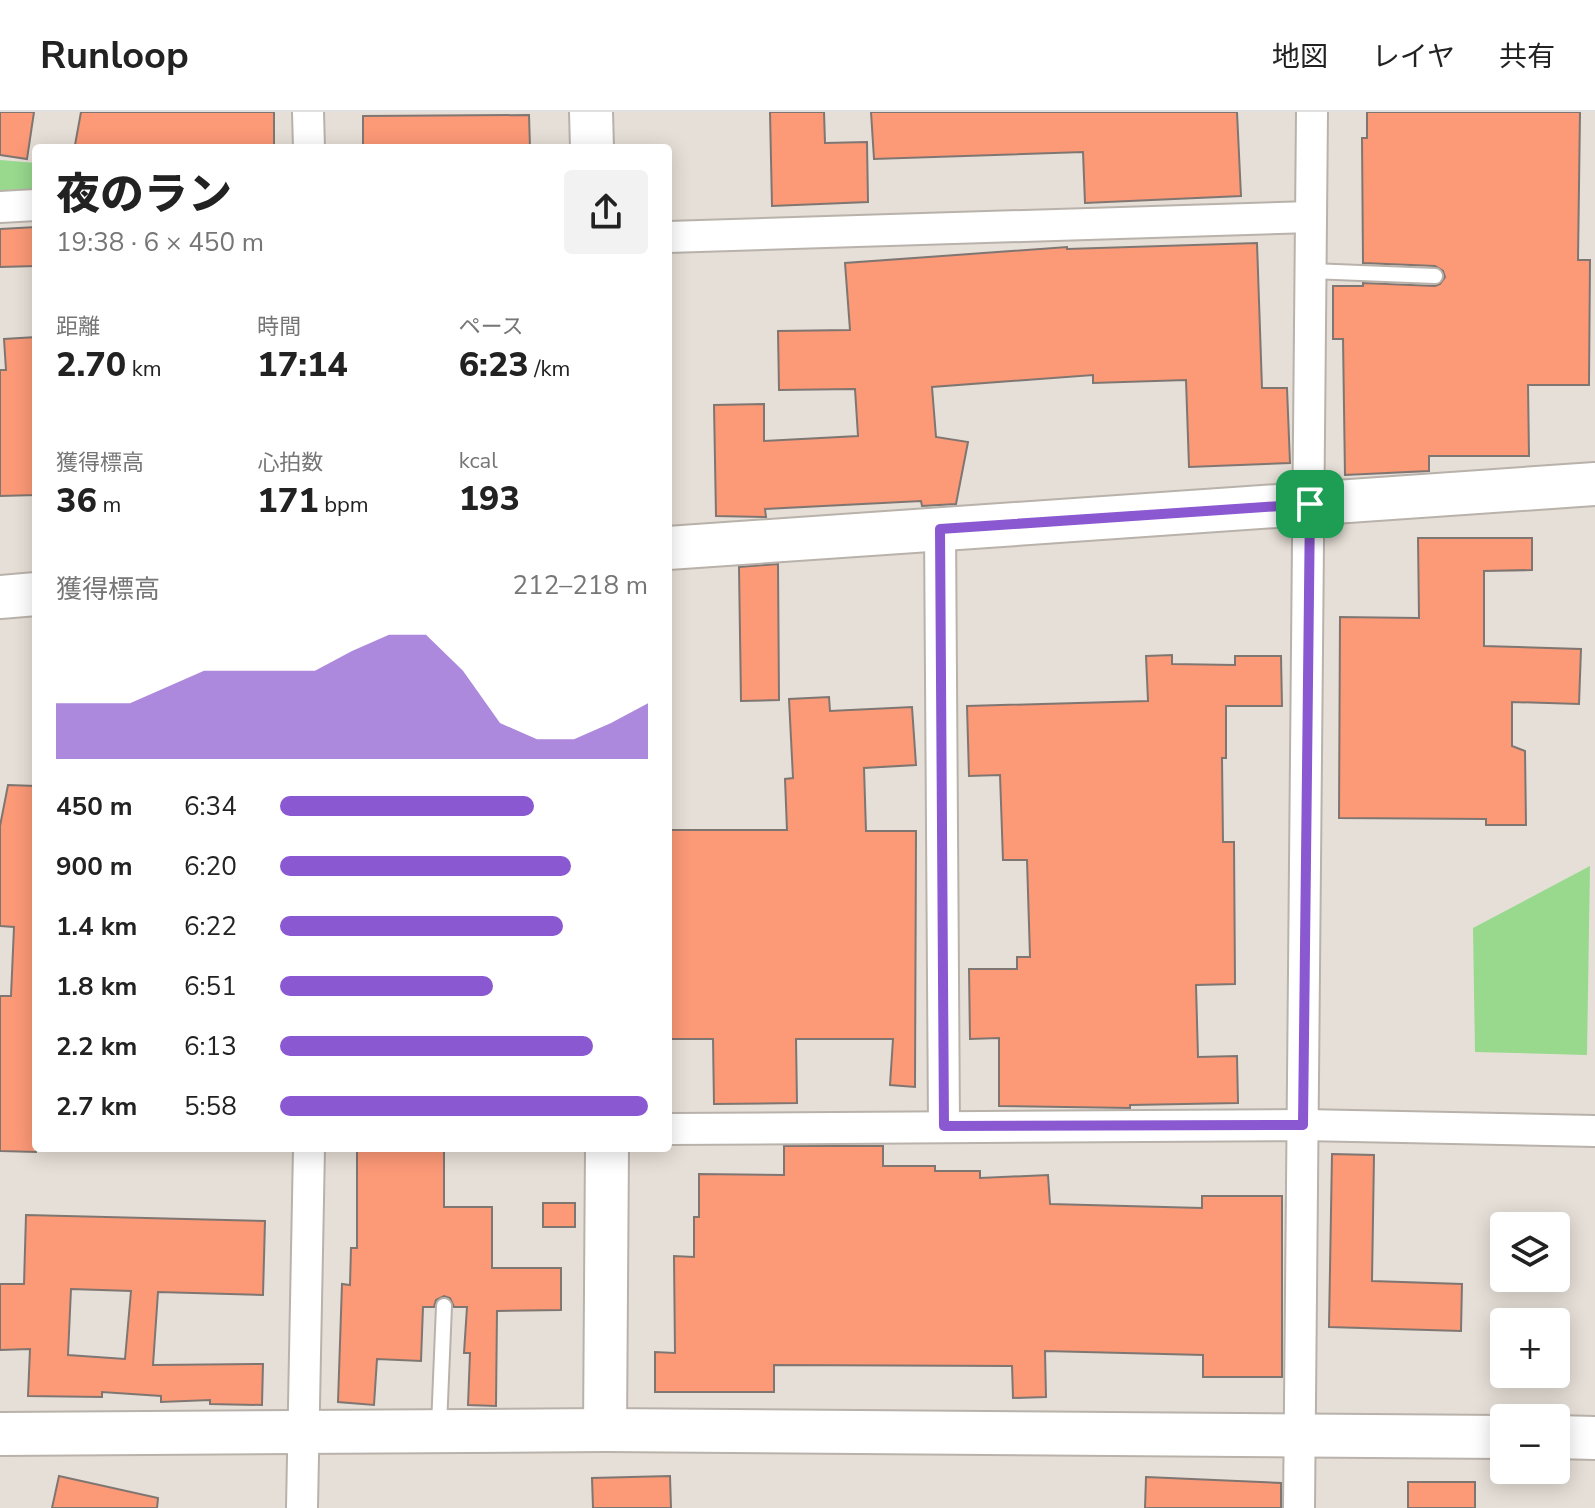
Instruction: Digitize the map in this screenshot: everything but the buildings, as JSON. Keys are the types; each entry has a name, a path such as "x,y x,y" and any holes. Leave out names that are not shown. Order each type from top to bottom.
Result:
{"street":[{"path":"308,112 309,144"},
{"path":"591,112 592,144"},
{"path":"1299,1508 1312,112"},
{"path":"0,207 32,205"},
{"path":"672,237 1311,217"},
{"path":"672,548 1595,484"},
{"path":"940,529 944,1126"},
{"path":"0,597 32,594"},
{"path":"672,1129 1303,1125 1595,1131"},
{"path":"302,1508 309,1152"},
{"path":"605,1430 607,1152"},
{"path":"0,1434 605,1430 1490,1437"},
{"path":"1570,1437 1595,1438"}],"lane":[{"path":"1311,271 1435,276"},
{"path":"439,1430 444,1306"}],"green space":[{"path":"0,160 32,163 32,195 0,199"},
{"path":"1590,866 1587,1055 1475,1052 1473,928"}],"route":[{"path":"1310,504 1303,1125 944,1126 940,529 1310,504"}]}
